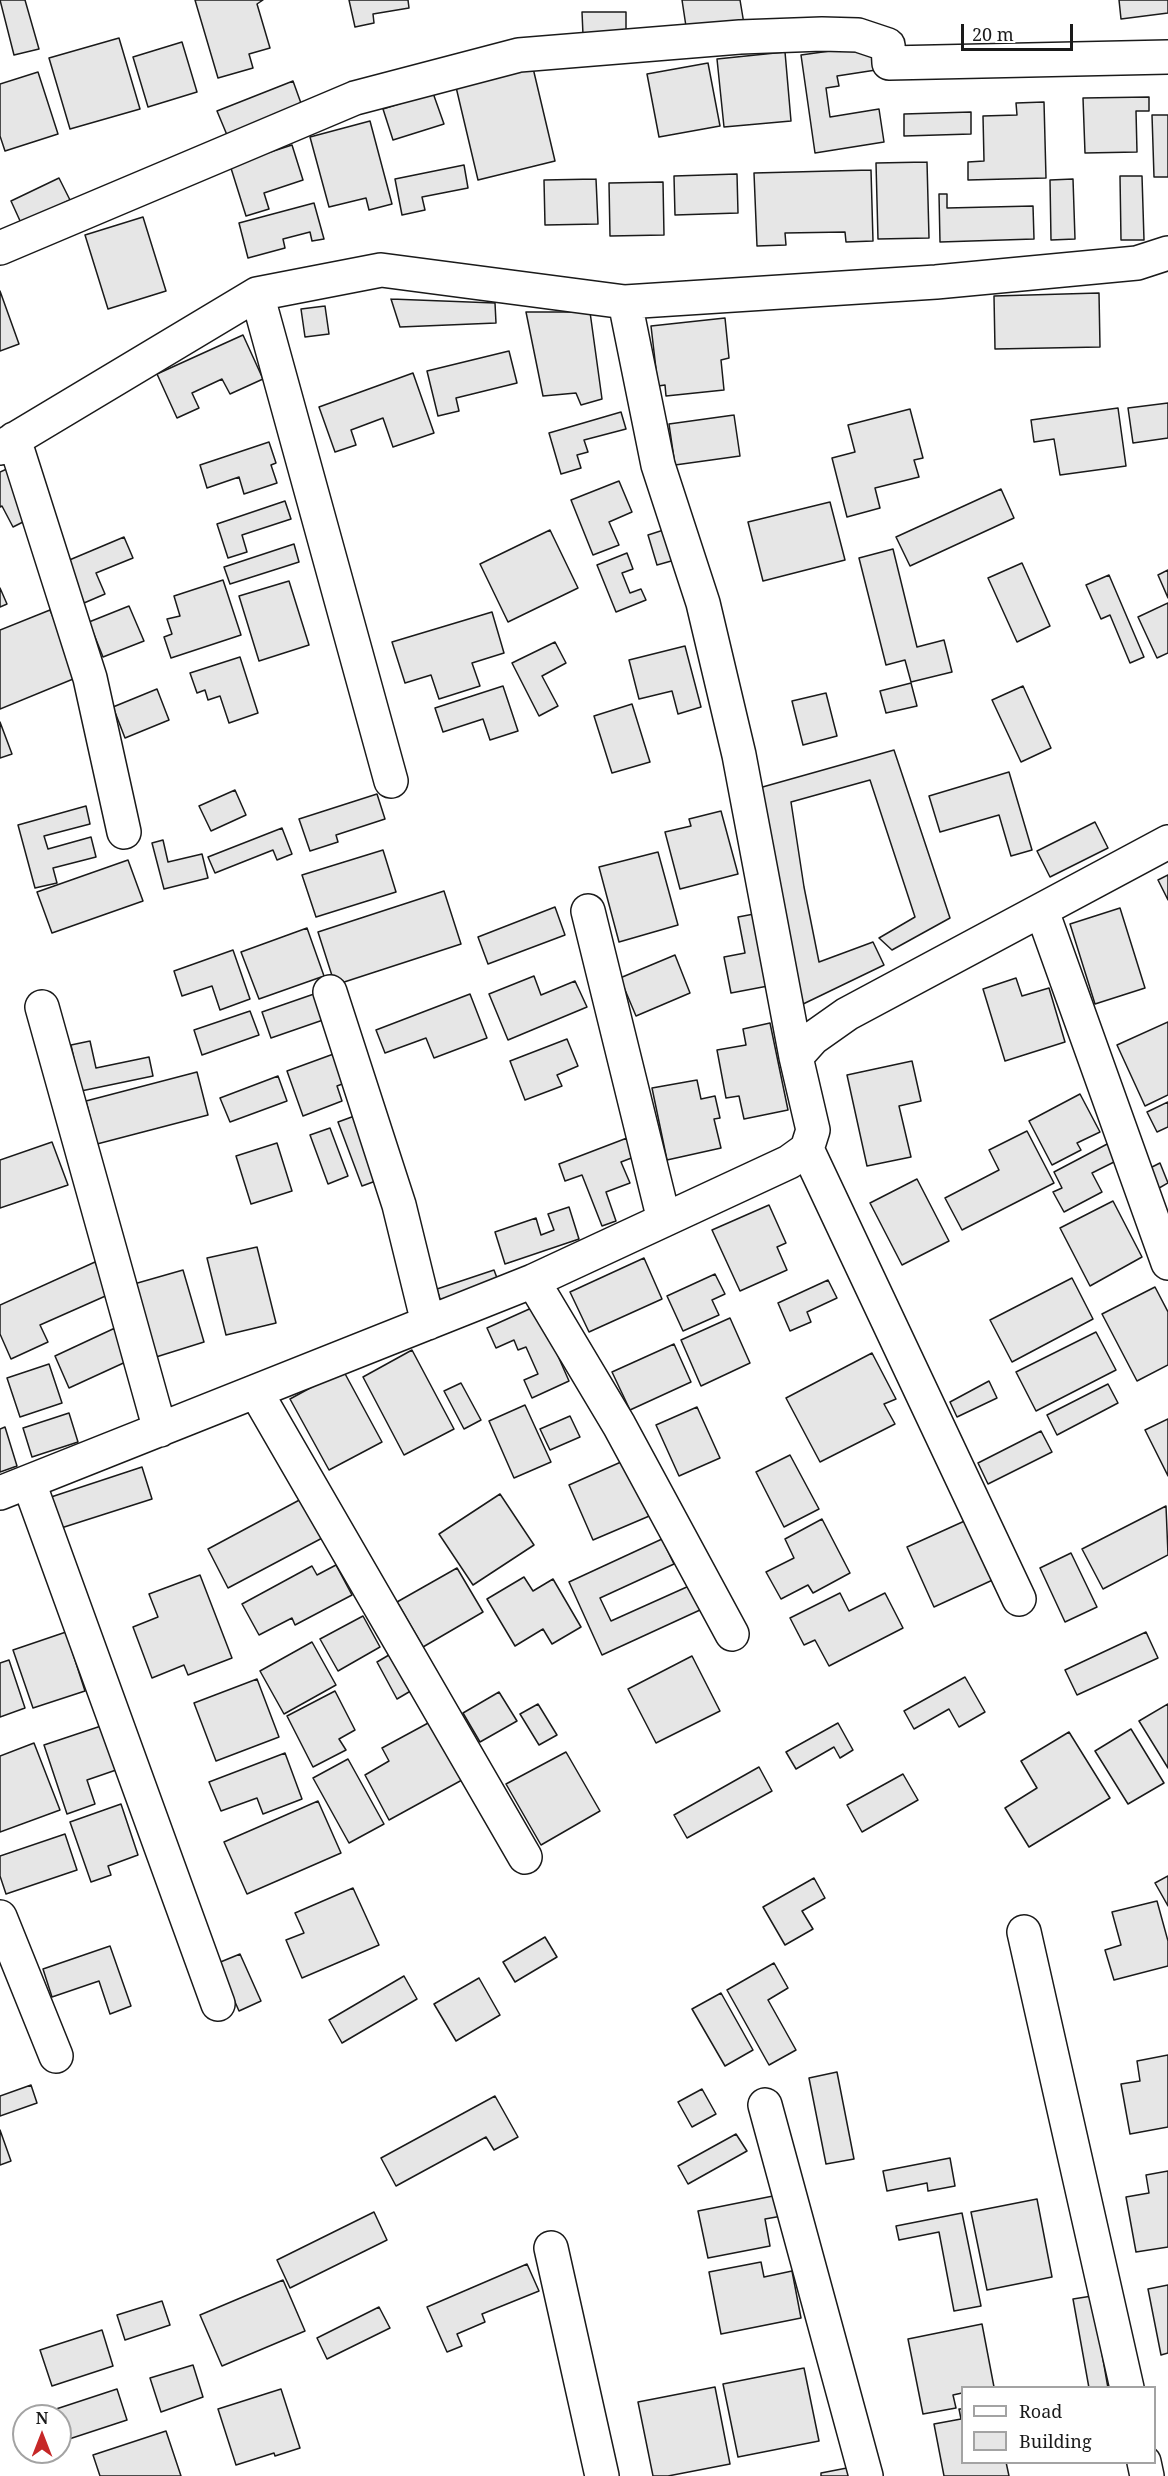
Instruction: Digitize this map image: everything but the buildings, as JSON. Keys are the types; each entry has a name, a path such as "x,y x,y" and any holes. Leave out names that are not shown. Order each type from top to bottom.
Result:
{"street":[{"path":"0,248 355,98 519,55 740,37 822,34 858,35 888,45 889,63 1168,57"},
{"path":"124,832 90,678 7,443 257,294 381,270 625,302 948,281 1137,263 1168,253"},
{"path":"257,294 391,781"},
{"path":"218,2004 14,1488 532,1281 789,1161 807,1149 813,1130 796,1057 739,755 703,603 658,465 625,302"},
{"path":"796,1057 813,1038 847,1014 1168,842"},
{"path":"588,911 664,1220"},
{"path":"1042,911 1168,1263"},
{"path":"330,992 399,1205 428,1323"},
{"path":"42,1008 160,1430"},
{"path":"807,1149 1019,1599"},
{"path":"532,1281 619,1425 732,1634"},
{"path":"256,1392 525,1857"},
{"path":"0,1917 56,2056"},
{"path":"1024,1932 1127,2386"},
{"path":"765,2105 866,2476"},
{"path":"550,2248 602,2476"}]}
